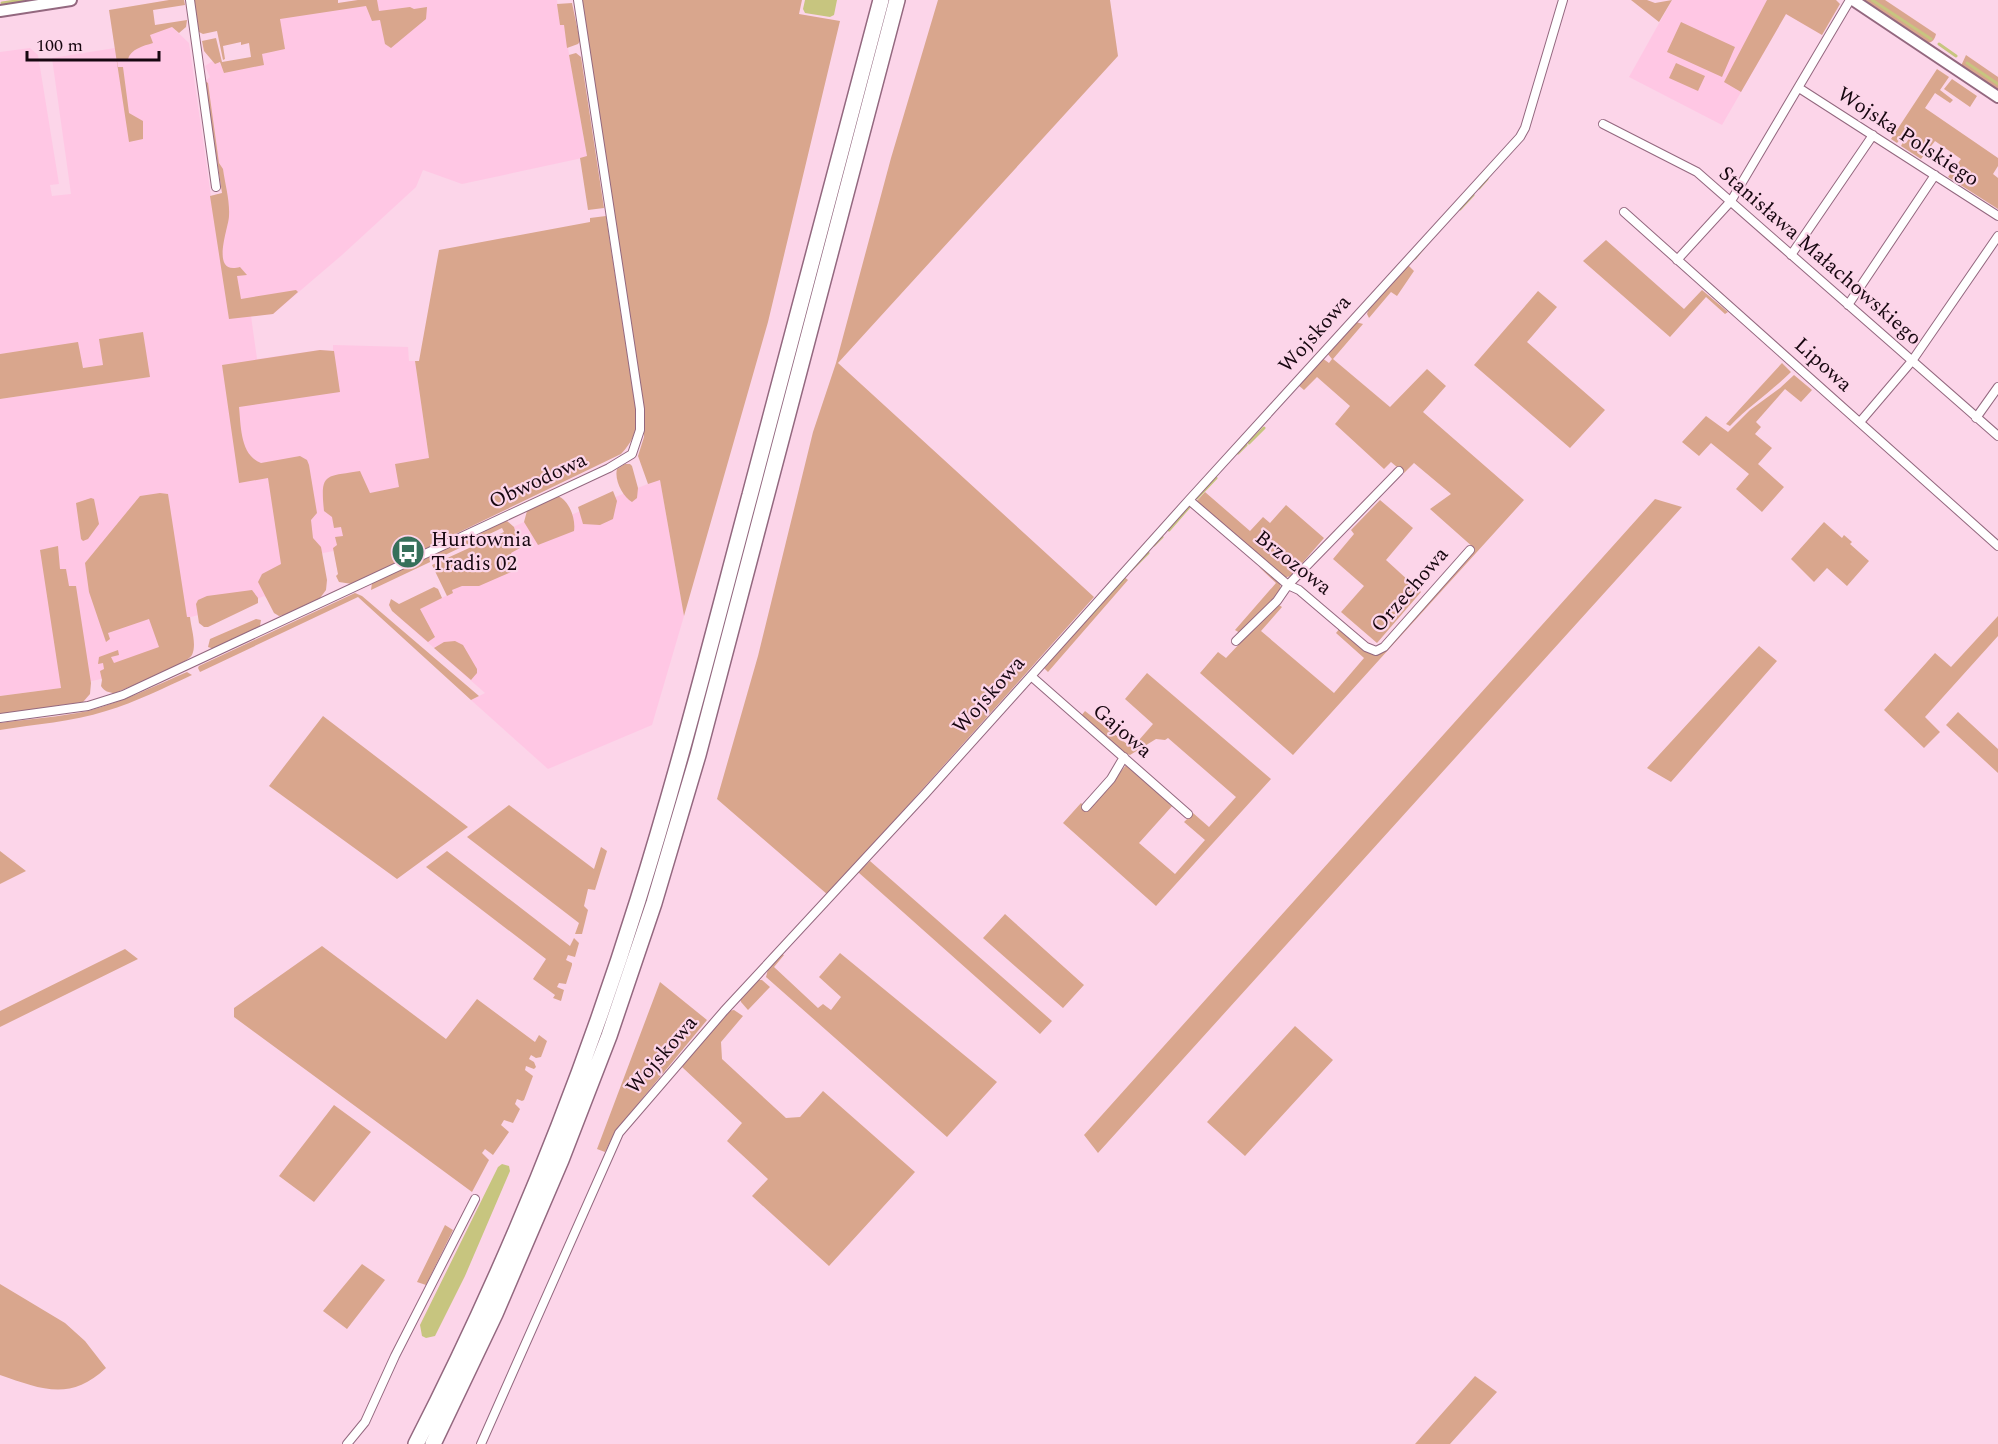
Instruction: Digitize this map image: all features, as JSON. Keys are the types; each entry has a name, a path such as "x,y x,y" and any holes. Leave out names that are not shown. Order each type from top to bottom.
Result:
{"highway":[{"path":"416,1444 487,1294 538,1174 580,1067 637,904 685,741 881,0"},
{"path":"434,1444 495,1314 561,1160 612,1026 654,903 698,755 897,0"}],"street":[{"path":"0,11 71,0"},
{"path":"190,0 216,188"},
{"name":"Obwodowa","path":"0,718 88,706 123,695 600,472 632,454 640,430 640,409 578,0"},
{"name":"Wojskowa","path":"481,1444 619,1133 724,1011 831,897 1523,132 1563,0"},
{"path":"1677,260 1731,201 1852,0 1998,97"},
{"name":"Wojska Polskiego","path":"1799,88 1998,216"},
{"name":"Stanisława Małachowskiego","path":"1603,123 1697,172 1998,436"},
{"path":"1791,255 1873,135"},
{"path":"1848,305 1935,175"},
{"name":"Lipowa","path":"1624,212 1998,546"},
{"path":"1860,422 1912,361 1998,236"},
{"path":"1976,418 1998,387"},
{"path":"1236,641 1277,601 1287,585 1399,471"},
{"name":"Brzozowa","path":"1189,500 1287,585 1299,590 1366,647 1376,651"},
{"name":"Orzechowa","path":"1376,651 1384,647 1470,549"},
{"name":"Gajowa","path":"1031,676 1188,814"},
{"path":"1086,807 1111,778 1124,757"},
{"path":"347,1444 365,1422 395,1356 475,1198"}],"shaded area":[{"path":"169,0 184,0 185,5 153,10 155,25 187,20 186,27 179,33 172,27 150,35 153,43 135,50 128,59 117,61 118,67 123,67 129,113 143,121 143,139 129,142 109,10"},
{"path":"194,0 338,0 338,3 377,0 379,11 427,7 426,19 391,48 385,44 380,20 372,21 366,6 280,19 285,49 262,54 264,65 224,73 220,62 215,64 204,51 202,41 216,38 222,62 251,57 249,43 241,45 241,42 223,46 225,59 223,60 217,31 203,34 199,32"},
{"path":"358,0 557,0 560,24 564,25 587,157 462,184 423,170 416,187 273,314 251,316 257,359 320,350 333,351 333,345 408,347 409,361 415,361 439,527 338,574 334,551 323,553 285,589 266,598 264,596 187,618 189,637 114,676 61,688 0,696 0,399 149,377 143,332 100,339 103,365 83,368 77,343 0,354 0,52 30,48 38,55 59,184 50,185 52,196 71,194 52,58 115,48 113,35 172,27 189,43 211,196 222,193 205,81 210,77 205,66 214,60 219,62 225,73 270,52 264,15"},
{"path":"582,0 802,0 799,14 840,21 768,322 684,616 660,480 648,484 638,456 644,437 644,409"},
{"path":"805,0 837,0 834,15 830,17 805,13 803,9"},
{"path":"938,0 1110,0 1118,56 838,363 1094,597 828,895 717,799 758,656 813,432 836,363 891,158"},
{"path":"1631,0 1647,0 1655,3 1672,0 1659,22"},
{"path":"1672,0 1833,0 1822,35 1786,14 1722,125 1629,77"},
{"path":"1767,0 1836,0 1840,4 1822,35 1786,14 1741,92 1724,82"},
{"path":"1863,0 1885,0 1936,34 1935,38 1927,43"},
{"path":"572,3 580,41 567,48 564,25 560,25 557,4"},
{"path":"1681,22 1735,47 1722,77 1667,52"},
{"path":"576,53 581,57 604,208 588,210 580,158 587,156 569,55"},
{"path":"1966,55 1998,77 1998,91 1961,66"},
{"path":"1676,63 1705,76 1698,91 1669,78"},
{"path":"1937,69 1949,77 1940,90 1953,100 1950,103 1935,93 1925,108 1998,158 1998,166 1993,174 1998,178 1998,209 1948,177 1961,159 1935,141 1921,159 1901,146 1910,137 1905,133 1897,143 1891,139"},
{"path":"1952,79 1977,96 1970,107 1944,89"},
{"path":"205,81 208,83 219,163 223,169 229,204 223,258 225,264 231,268 240,267 247,275 237,276 241,299 296,290 298,292 273,314 229,319 210,196 222,193"},
{"path":"606,216 637,418 633,438 628,446 621,454 352,584 339,582 336,576 338,574 333,548 337,545 335,537 343,536 341,527 334,528 332,517 324,511 324,483 332,476 360,471 370,493 399,487 395,464 429,458 415,361 419,361 439,250 590,222 590,218"},
{"path":"1606,240 1684,309 1702,290 1728,312 1725,314 1706,297 1670,337 1583,261"},
{"path":"1408,265 1414,271 1397,296 1391,292 1369,318 1367,314 1370,304"},
{"path":"1538,291 1557,307 1527,342 1605,410 1570,448 1474,365"},
{"path":"1356,322 1363,324 1333,359 1390,407 1427,369 1446,386 1423,412 1524,500 1293,755 1200,673 1218,652 1226,658 1276,605 1279,605 1282,607 1261,631 1334,693 1364,658 1336,633 1340,628 1376,654 1382,653 1474,548 1430,509 1451,494 1414,463 1404,473 1391,462 1384,469 1335,424 1350,406 1317,377 1304,390 1298,385 1322,358 1329,363 1332,359 1327,353"},
{"path":"143,332 150,377 0,399 0,354 78,342 83,368 103,365 99,339"},
{"path":"320,350 334,351 340,392 239,407 245,447 254,459 261,463 300,456 307,460 309,465 317,513 311,520 313,538 321,547 327,580 326,590 320,598 279,616 274,613 258,582 262,574 281,564 268,478 239,483 222,365"},
{"path":"1782,363 1791,372 1730,426 1726,424"},
{"path":"1794,375 1812,390 1801,402 1785,389 1756,422 1761,427 1755,434 1772,448 1758,464 1784,487 1762,512 1736,489 1749,474 1711,443 1699,456 1682,442 1706,416 1728,432 1750,410"},
{"path":"625,464 632,466 638,488 637,498 632,502 618,483 616,473 617,469"},
{"path":"660,479 684,616 652,725 548,769 471,700 485,693 400,618 452,593 442,570 513,527 524,522 541,527"},
{"path":"613,491 617,501 613,519 600,525 583,524 578,507"},
{"path":"1205,492 1250,531 1263,517 1270,523 1286,505 1324,538 1291,576 1283,578 1196,502"},
{"path":"168,494 187,617 190,617 193,651 188,659 169,670 111,693 101,686 100,671 104,669 103,663 98,664 99,657 118,650 119,655 111,657 114,663 159,647 149,619 108,633 110,639 106,642 89,592 85,563 140,496"},
{"path":"557,496 565,501 571,510 574,531 538,545 524,522 527,511"},
{"path":"94,499 99,524 88,539 83,541 76,503"},
{"path":"1655,499 1682,507 1098,1153 1084,1135"},
{"path":"1380,500 1413,528 1386,560 1421,592 1377,643 1341,612 1364,586 1333,559 1354,534 1351,530"},
{"path":"507,521 514,527 520,548 511,553 518,569 479,586 462,586 452,590 453,593 447,596 432,565 504,532 502,528 371,590 372,583"},
{"path":"1824,522 1842,538 1844,535 1852,542 1850,544 1869,561 1847,586 1827,568 1814,582 1791,559"},
{"path":"58,546 60,569 66,569 69,586 76,586 91,683 90,694 83,702 0,714 0,696 61,688 40,550"},
{"path":"1259,567 1280,581 1281,591 1240,633 1235,630 1276,583"},
{"path":"1123,576 1128,580 1048,672 1043,667"},
{"path":"434,587 438,589 442,598 420,609 435,637 428,642 392,611 389,605 391,599 399,604"},
{"path":"252,590 258,598 258,603 208,627 199,623 196,604 198,600 207,596"},
{"path":"355,593 362,596 479,696 471,700 358,597 200,672 198,668 199,666"},
{"path":"1998,616 1998,636 1925,717 1940,732 1924,748 1884,710 1935,653 1951,667"},
{"path":"256,619 261,620 260,626 214,649 208,647 210,639"},
{"path":"455,641 463,645 477,669 477,673 471,680 434,648 444,642"},
{"path":"1759,646 1777,661 1671,782 1647,768"},
{"path":"187,672 192,675 106,711 67,720 0,730 0,723 66,715 101,707"},
{"path":"1147,673 1271,779 1156,906 1063,823 1081,803 1086,808 1127,764 1174,804 1139,843 1175,874 1205,840 1184,822 1193,813 1209,827 1236,797 1168,738 1156,739 1130,755 1124,753 1081,716 1085,711 1132,748 1153,724 1125,699"},
{"path":"1958,712 1998,749 1998,773 1946,725"},
{"path":"323,716 468,827 397,879 269,786"},
{"path":"509,805 594,869 601,847 607,851 595,890 588,889 584,906 588,910 582,934 575,934 579,923 467,837"},
{"path":"0,851 26,871 0,884"},
{"path":"447,851 570,946 574,938 579,943 575,957 568,955 566,960 572,965 566,984 559,983 557,987 564,990 561,1001 553,998 555,995 533,979 546,959 426,867"},
{"path":"870,861 1052,1021 1040,1034 858,872"},
{"path":"1005,914 1084,985 1063,1008 983,938"},
{"path":"322,946 446,1039 477,999 535,1042 539,1035 547,1041 541,1057 536,1058 531,1055 529,1059 536,1067 534,1069 526,1066 525,1070 533,1076 524,1100 517,1099 515,1104 520,1109 513,1123 504,1120 501,1125 509,1132 493,1155 485,1149 482,1153 489,1160 472,1192 234,1017 234,1008"},
{"path":"125,949 138,959 0,1027 0,1011"},
{"path":"840,953 997,1082 947,1137 766,977 768,969 782,954 784,955 774,967 818,1008 823,1004 831,1010 841,997 819,977"},
{"path":"758,980 762,980 770,987 748,1010 740,998"},
{"path":"660,982 707,1020 627,1117 614,1134 605,1152 597,1149"},
{"path":"734,1010 743,1016 721,1042 722,1059 786,1118 800,1117 823,1091 915,1172 829,1266 752,1196 768,1179 727,1141 742,1123 682,1067 692,1052 729,1011"},
{"path":"1295,1026 1333,1060 1245,1156 1207,1122"},
{"path":"334,1105 371,1132 314,1202 279,1176"},
{"path":"502,1164 509,1166 510,1171 465,1276 435,1336 426,1338 422,1336 420,1325 498,1167"},
{"path":"445,1225 453,1230 426,1285 417,1282"},
{"path":"362,1264 385,1280 347,1329 323,1311"},
{"path":"0,1284 65,1323 85,1341 106,1368 93,1379 80,1385 55,1390 29,1385 0,1375"},
{"path":"1475,1376 1497,1392 1450,1444 1415,1444"}],"waterway":[{"path":"2,3 23,0"},
{"path":"1872,0 1931,39"},
{"path":"1939,44 1956,56"},
{"path":"1967,63 1998,84"},
{"path":"1479,188 1487,179"},
{"path":"1460,209 1473,195"},
{"path":"1415,258 1423,248"},
{"path":"1249,443 1264,428"},
{"path":"1238,453 1246,445"},
{"path":"1197,498 1216,478"},
{"path":"1169,530 1189,507"},
{"path":"1154,545 1162,537"},
{"path":"1131,570 1148,553"},
{"path":"1108,596 1124,579"},
{"path":"1093,613 1100,605"}],"place":[{"name":"Hurtownia Tradis 02","path":"408,552"}]}
